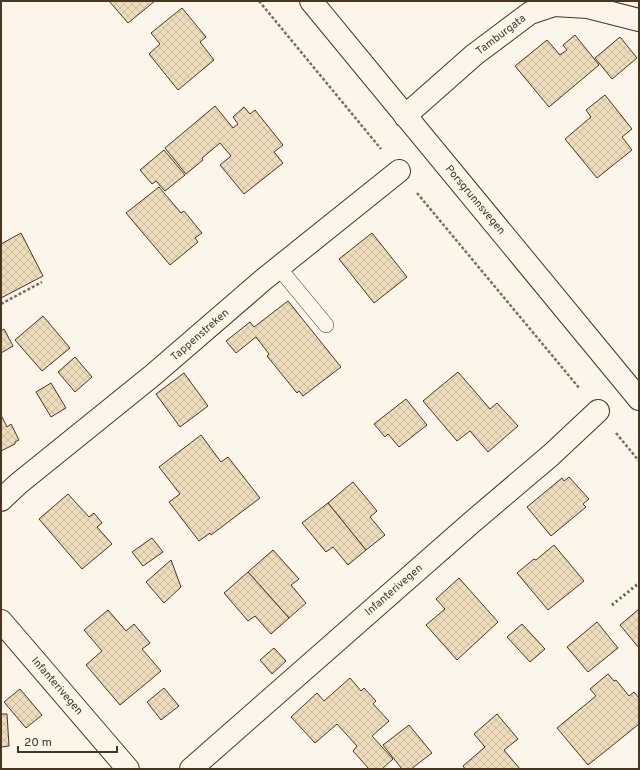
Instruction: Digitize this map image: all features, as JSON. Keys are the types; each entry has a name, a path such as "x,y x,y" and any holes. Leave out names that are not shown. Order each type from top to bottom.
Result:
{"street":[{"name":"Porsgrunnsvegen","path":"311,1 639,398"},
{"name":"Tamburgata","path":"406,116 474,55 530,13 554,5 588,7 639,20"},
{"name":"Tappenstreken","path":"1,500 18,484 153,375 263,280 399,171"},
{"name":"Infanterivegen","path":"191,769 459,533 551,455 598,411"},
{"name":"Infanterivegen","path":"1,621 128,769"}],"lane":[{"path":"279,268 326,325"}],"path":[{"path":"259,1 639,461"},
{"path":"1,304 42,282"}],"building":[{"path":"109,1 155,1 128,23"},
{"path":"182,8 206,37 200,42 214,60 178,90 149,54 160,44 151,33"},
{"path":"575,35 599,65 549,107 515,66 547,40 560,55 567,50 563,45"},
{"path":"620,37 637,58 612,79 595,58"},
{"path":"605,95 632,129 622,137 632,150 597,178 565,139 591,117 586,110"},
{"path":"215,106 233,128 238,124 233,117 244,107 250,114 255,110 283,145 274,152 283,163 244,194 220,165 231,156 220,143 186,174 165,148"},
{"path":"164,150 185,175 165,191 156,181 152,184 140,170"},
{"path":"159,187 181,213 184,211 202,233 195,238 198,242 170,265 126,213"},
{"path":"21,233 43,276 1,298 1,244"},
{"path":"372,233 407,277 374,303 339,259"},
{"path":"288,301 341,367 303,396 299,391 297,393 267,356 269,354 256,337 236,353 226,341 250,322 254,327"},
{"path":"43,316 70,348 42,371 15,340"},
{"path":"4,329 13,346 1,353 1,331"},
{"path":"75,357 92,377 75,392 58,372"},
{"path":"458,372 490,409 497,403 518,426 488,452 470,431 457,441 423,401"},
{"path":"184,373 208,406 180,427 156,394"},
{"path":"51,383 66,408 51,417 36,392"},
{"path":"406,399 427,425 399,447 388,434 385,437 374,424"},
{"path":"1,415 7,427 11,424 19,440 15,442 15,444 1,451"},
{"path":"201,435 221,462 228,457 260,498 211,535 210,533 199,541 169,502 180,494 159,467"},
{"path":"569,477 589,499 583,504 586,507 551,536 527,507 562,478 564,481"},
{"path":"353,482 377,511 370,517 385,535 366,550 328,503"},
{"path":"68,494 89,517 94,513 102,523 97,527 112,544 82,569 39,519"},
{"path":"328,503 366,550 348,565 333,547 326,552 302,523"},
{"path":"152,538 163,552 143,566 132,552"},
{"path":"554,545 584,581 548,610 517,573"},
{"path":"273,550 299,579 291,585 306,603 289,618 248,572"},
{"path":"171,560 181,587 164,603 146,582"},
{"path":"248,572 289,618 271,634 255,616 248,621 224,593"},
{"path":"459,578 498,622 457,660 426,625 445,609 436,599"},
{"path":"639,609 639,648 620,625"},
{"path":"108,610 126,631 134,624 150,643 142,649 161,671 120,705 86,665 102,651 84,630"},
{"path":"597,622 618,648 588,672 567,647"},
{"path":"522,624 545,649 530,662 507,637"},
{"path":"274,648 286,661 272,674 260,660"},
{"path":"608,674 614,681 616,680 629,696 634,692 639,698 639,724 588,765 557,728 596,696 590,689"},
{"path":"350,678 361,691 364,688 376,701 373,704 389,721 372,736 393,759 382,769 369,769 353,751 357,746 337,724 315,743 291,717 317,693 324,701"},
{"path":"164,688 179,706 161,720 147,702"},
{"path":"20,689 42,715 26,728 4,702"},
{"path":"1,714 7,714 9,746 1,747"},
{"path":"497,714 518,739 504,750 520,769 465,769 463,766 485,747 474,734"},
{"path":"409,725 432,753 411,769 402,769 383,745"}],"hedge":[{"path":"612,605 639,583"}]}
